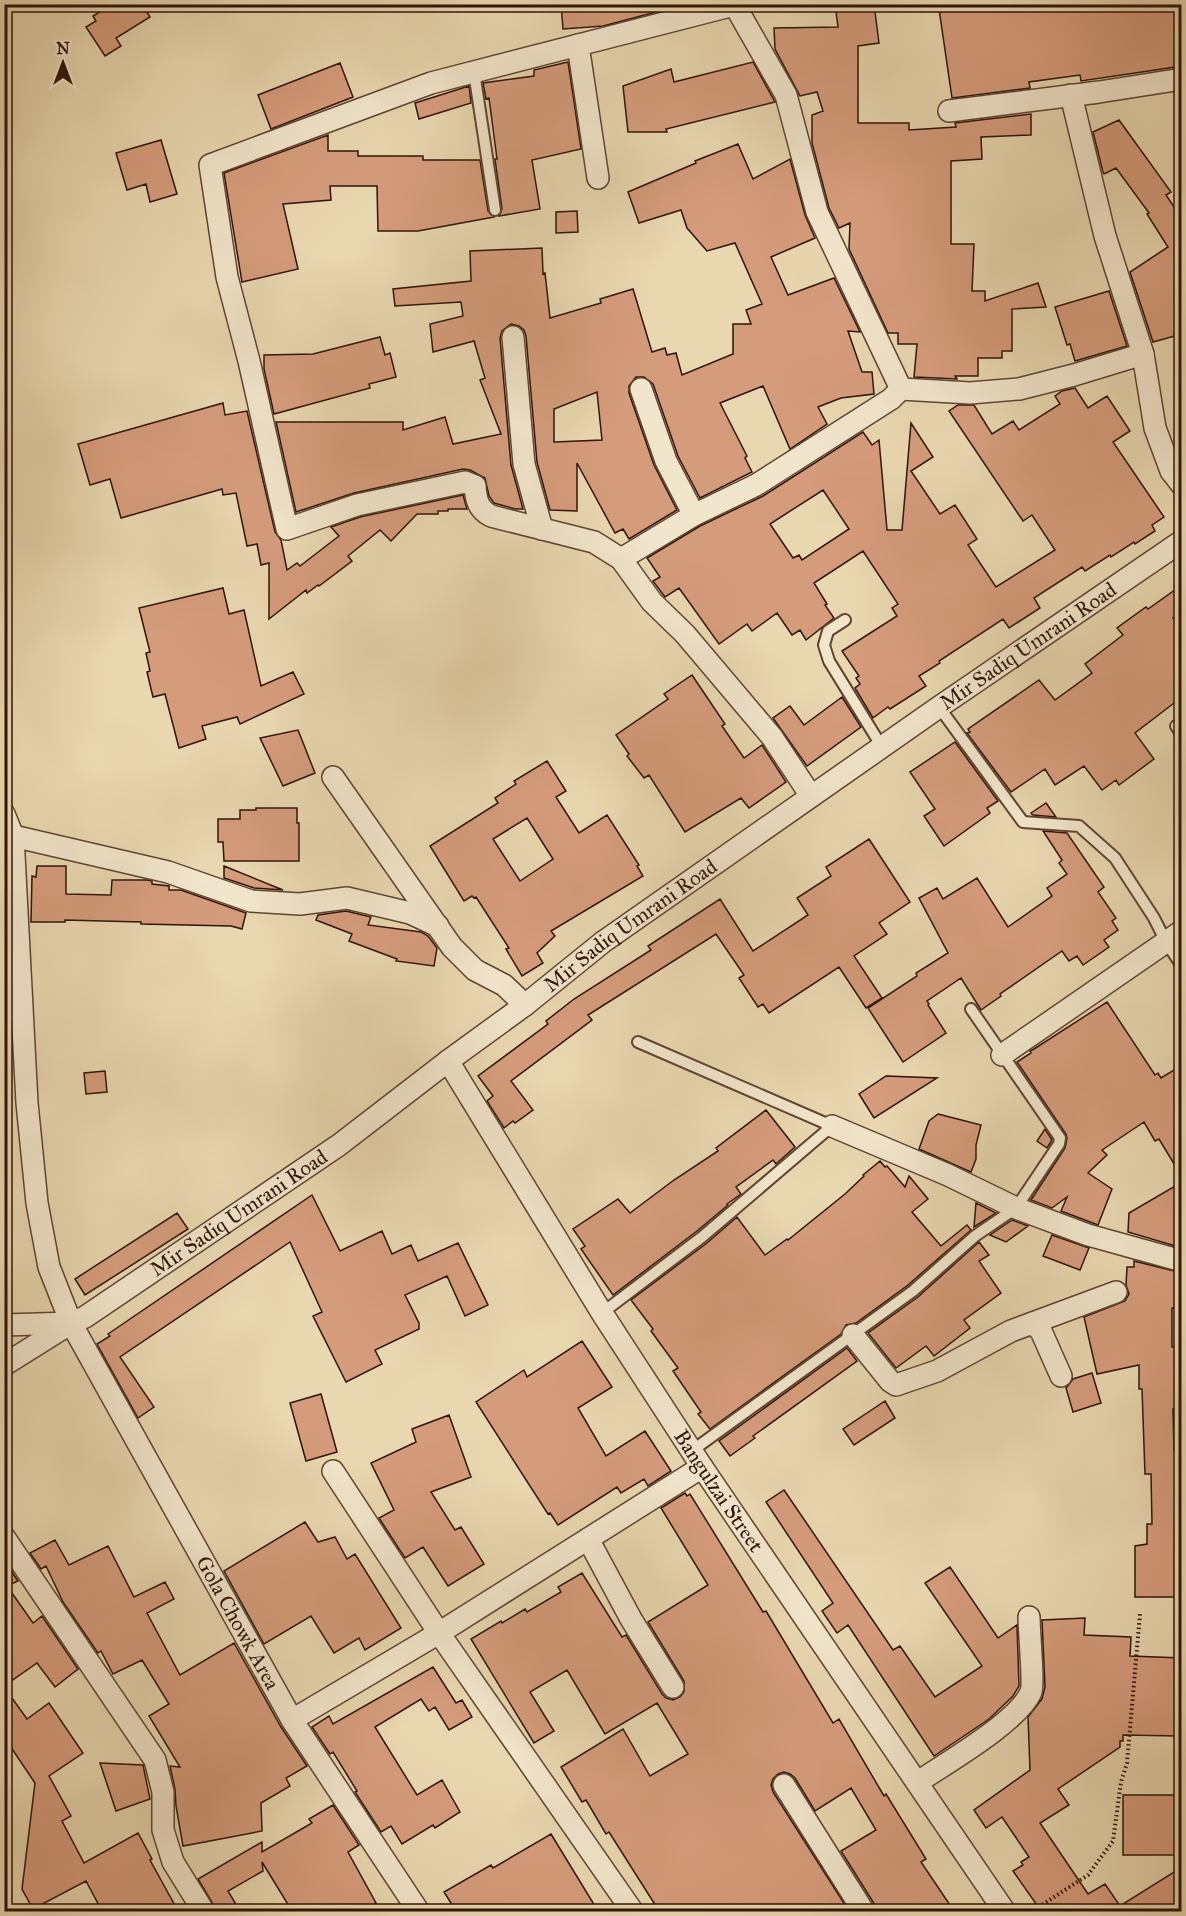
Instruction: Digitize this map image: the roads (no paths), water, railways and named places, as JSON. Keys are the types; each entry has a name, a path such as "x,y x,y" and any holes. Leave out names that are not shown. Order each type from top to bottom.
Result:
{"street":[{"path":"811,796 772,737 685,634 652,602 621,559 594,542 482,512 475,486 465,482 357,505 287,529 249,361 227,277 210,165 431,83 734,5 786,94 817,212 901,389"},
{"path":"578,45 598,178"},
{"path":"949,111 1182,79"},
{"path":"1071,95 1105,236 1143,354 1155,428 1171,471 1182,485"},
{"path":"513,337 524,464 542,529"},
{"path":"621,559 694,515 756,485 891,399 901,389 970,393 1019,389 1143,354"},
{"path":"641,389 666,461 694,515"},
{"name":"Mir Sadiq Umrani Road","path":"4,1365 78,1320 339,1145 525,1005 603,942 939,706 1182,541"},
{"path":"333,777 452,947 475,970 504,985 525,1005"},
{"path":"8,829 168,872 251,901 300,904 347,898 410,913 438,926"},
{"name":"Gola Chowk Area","path":"8,829 11,930 27,1103 37,1203 49,1267 292,1720 419,1911"},
{"path":"1002,1055 1174,937"},
{"name":"Bangulzai Street","path":"448,1061 602,1313 697,1459 1005,1911"},
{"path":"832,1126 948,1175 1016,1208 1088,1235 1182,1261"},
{"path":"853,1335 896,1385 937,1371 1011,1331 1116,1292"},
{"path":"4,1324 78,1320"},
{"path":"1033,1323 1041,1331 1061,1376"},
{"path":"292,1720 440,1633 588,1539 697,1459"},
{"path":"333,1471 440,1633 633,1911"},
{"path":"4,1537 155,1760 163,1791 163,1830 173,1862 204,1911"},
{"path":"588,1539 631,1619 673,1687"},
{"path":"918,1782 995,1730 1021,1705 1031,1691 1029,1617"},
{"path":"784,1785 864,1911"}],"lane":[{"path":"474,72 495,210"},
{"path":"845,620 828,631 824,645 829,661 882,747"},
{"path":"939,706 1023,822 1079,826 1115,858 1154,918 1174,937 1182,966"},
{"path":"697,1459 853,1335 914,1291 975,1236 1016,1208 1059,1144 1060,1138 971,1009"},
{"path":"602,1313 702,1238 832,1126 638,1042"}]}
